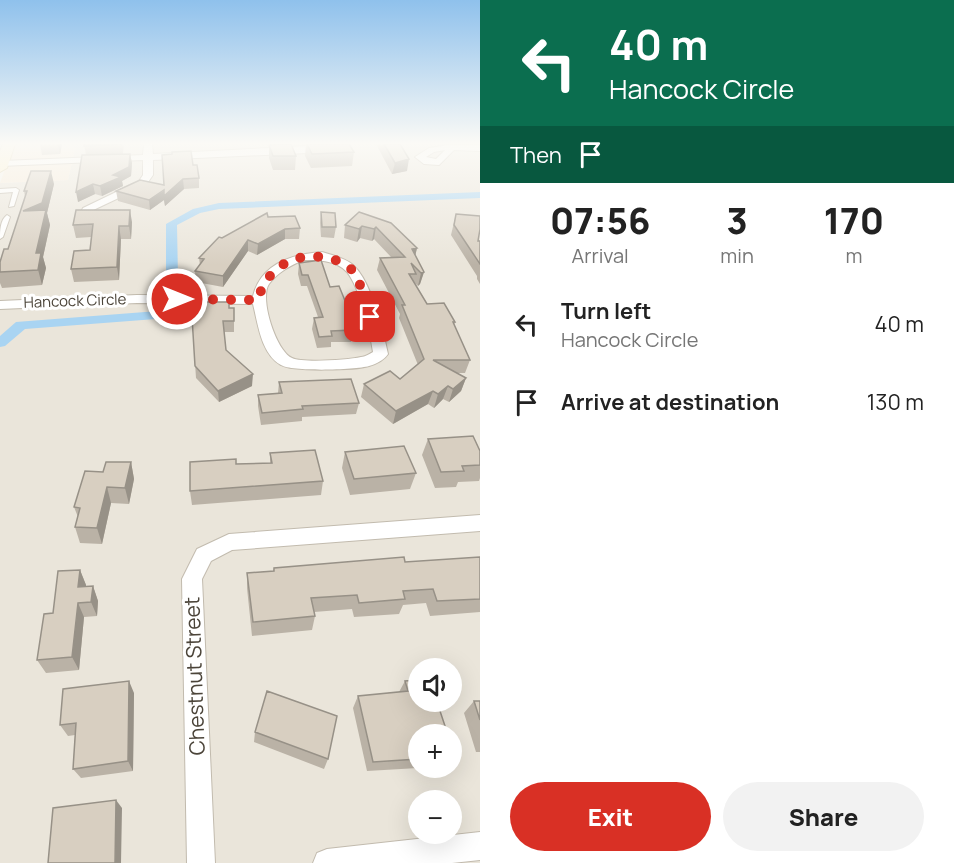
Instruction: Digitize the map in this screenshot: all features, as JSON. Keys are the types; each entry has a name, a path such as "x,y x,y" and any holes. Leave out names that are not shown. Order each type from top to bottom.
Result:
{"street":[{"path":"87,210 139,184"},
{"path":"322,256 342,262 354,272 379,339 381,354 365,363 301,365 286,362 272,347 258,300 262,284 270,275 279,267 301,257 322,256"},
{"name":"Hancock Circle","path":"0,305 137,299 258,300"},
{"name":"Chestnut Street","path":"201,863 192,579 204,555 229,542 480,523"},
{"path":"327,863 480,846"}],"lane":[{"path":"0,191 16,190 11,206"},
{"path":"0,237 7,217"}],"shaded area":[{"path":"0,184 480,184 480,863 0,863"}],"building":[{"path":"26,184 47,184 42,203 23,211 46,210 36,253 41,253 38,270 0,272 4,249 8,249 27,191 24,191"},
{"path":"77,184 92,184 76,192"},
{"path":"131,184 177,184 164,196 164,190 149,200 116,191"},
{"path":"76,210 130,210 129,226 119,226 117,267 71,269 74,251 90,250 93,224 73,225"},
{"path":"321,212 335,213 336,227 322,227"},
{"path":"359,212 391,223 417,248 412,249 424,272 421,273 411,263 416,274 409,274 427,304 444,303 455,322 453,322 470,360 433,360 466,378 453,389 448,386 438,394 433,391 396,411 364,384 390,371 400,379 424,359 402,305 405,305 380,258 405,257 376,227 374,229 362,226 359,229 345,225"},
{"path":"267,213 268,217 295,216 300,228 285,229 258,244 248,240 223,276 195,271 204,259 199,258 219,237 222,238"},
{"path":"456,214 480,216 478,241 480,241 480,264 454,225"},
{"path":"321,260 330,287 339,286 348,308 346,308 353,330 331,331 332,336 319,337 314,318 323,317 308,275 302,275 299,263"},
{"path":"194,302 229,302 229,308 234,308 234,321 223,321 226,350 253,374 218,391 195,366 192,317"},
{"path":"351,379 359,403 302,406 303,409 262,413 258,395 282,393 279,382"},
{"path":"473,436 480,451 480,465 462,466 464,471 441,472 428,439"},
{"path":"404,446 416,473 354,479 345,452"},
{"path":"315,450 323,481 190,491 190,462 236,459 236,464 272,463 270,453"},
{"path":"106,462 131,462 125,488 107,487 97,528 75,527 80,508 74,507 85,471 103,472"},
{"path":"404,557 405,562 480,557 480,599 437,601 433,589 403,591 405,599 359,603 357,595 311,598 315,616 253,622 247,573 274,571 274,568"},
{"path":"80,570 78,587 93,586 91,602 78,603 72,657 37,660 44,614 53,613 58,571"},
{"path":"129,681 128,761 73,769 76,723 60,725 63,689"},
{"path":"267,691 337,716 328,759 255,732"},
{"path":"408,691 408,712 440,712 444,724 408,724 408,760 373,762 358,696"},
{"path":"474,701 480,701 480,720"},
{"path":"116,800 115,863 48,863 53,808"}],"waterway":[{"path":"169,293 172,278 171,224 197,211 219,206 480,195"},
{"path":"0,343 21,325 164,315 166,305"}],"route":[{"path":"177,299 258,300 262,284 279,267 301,257 322,256 342,262 354,272 370,317"}]}
